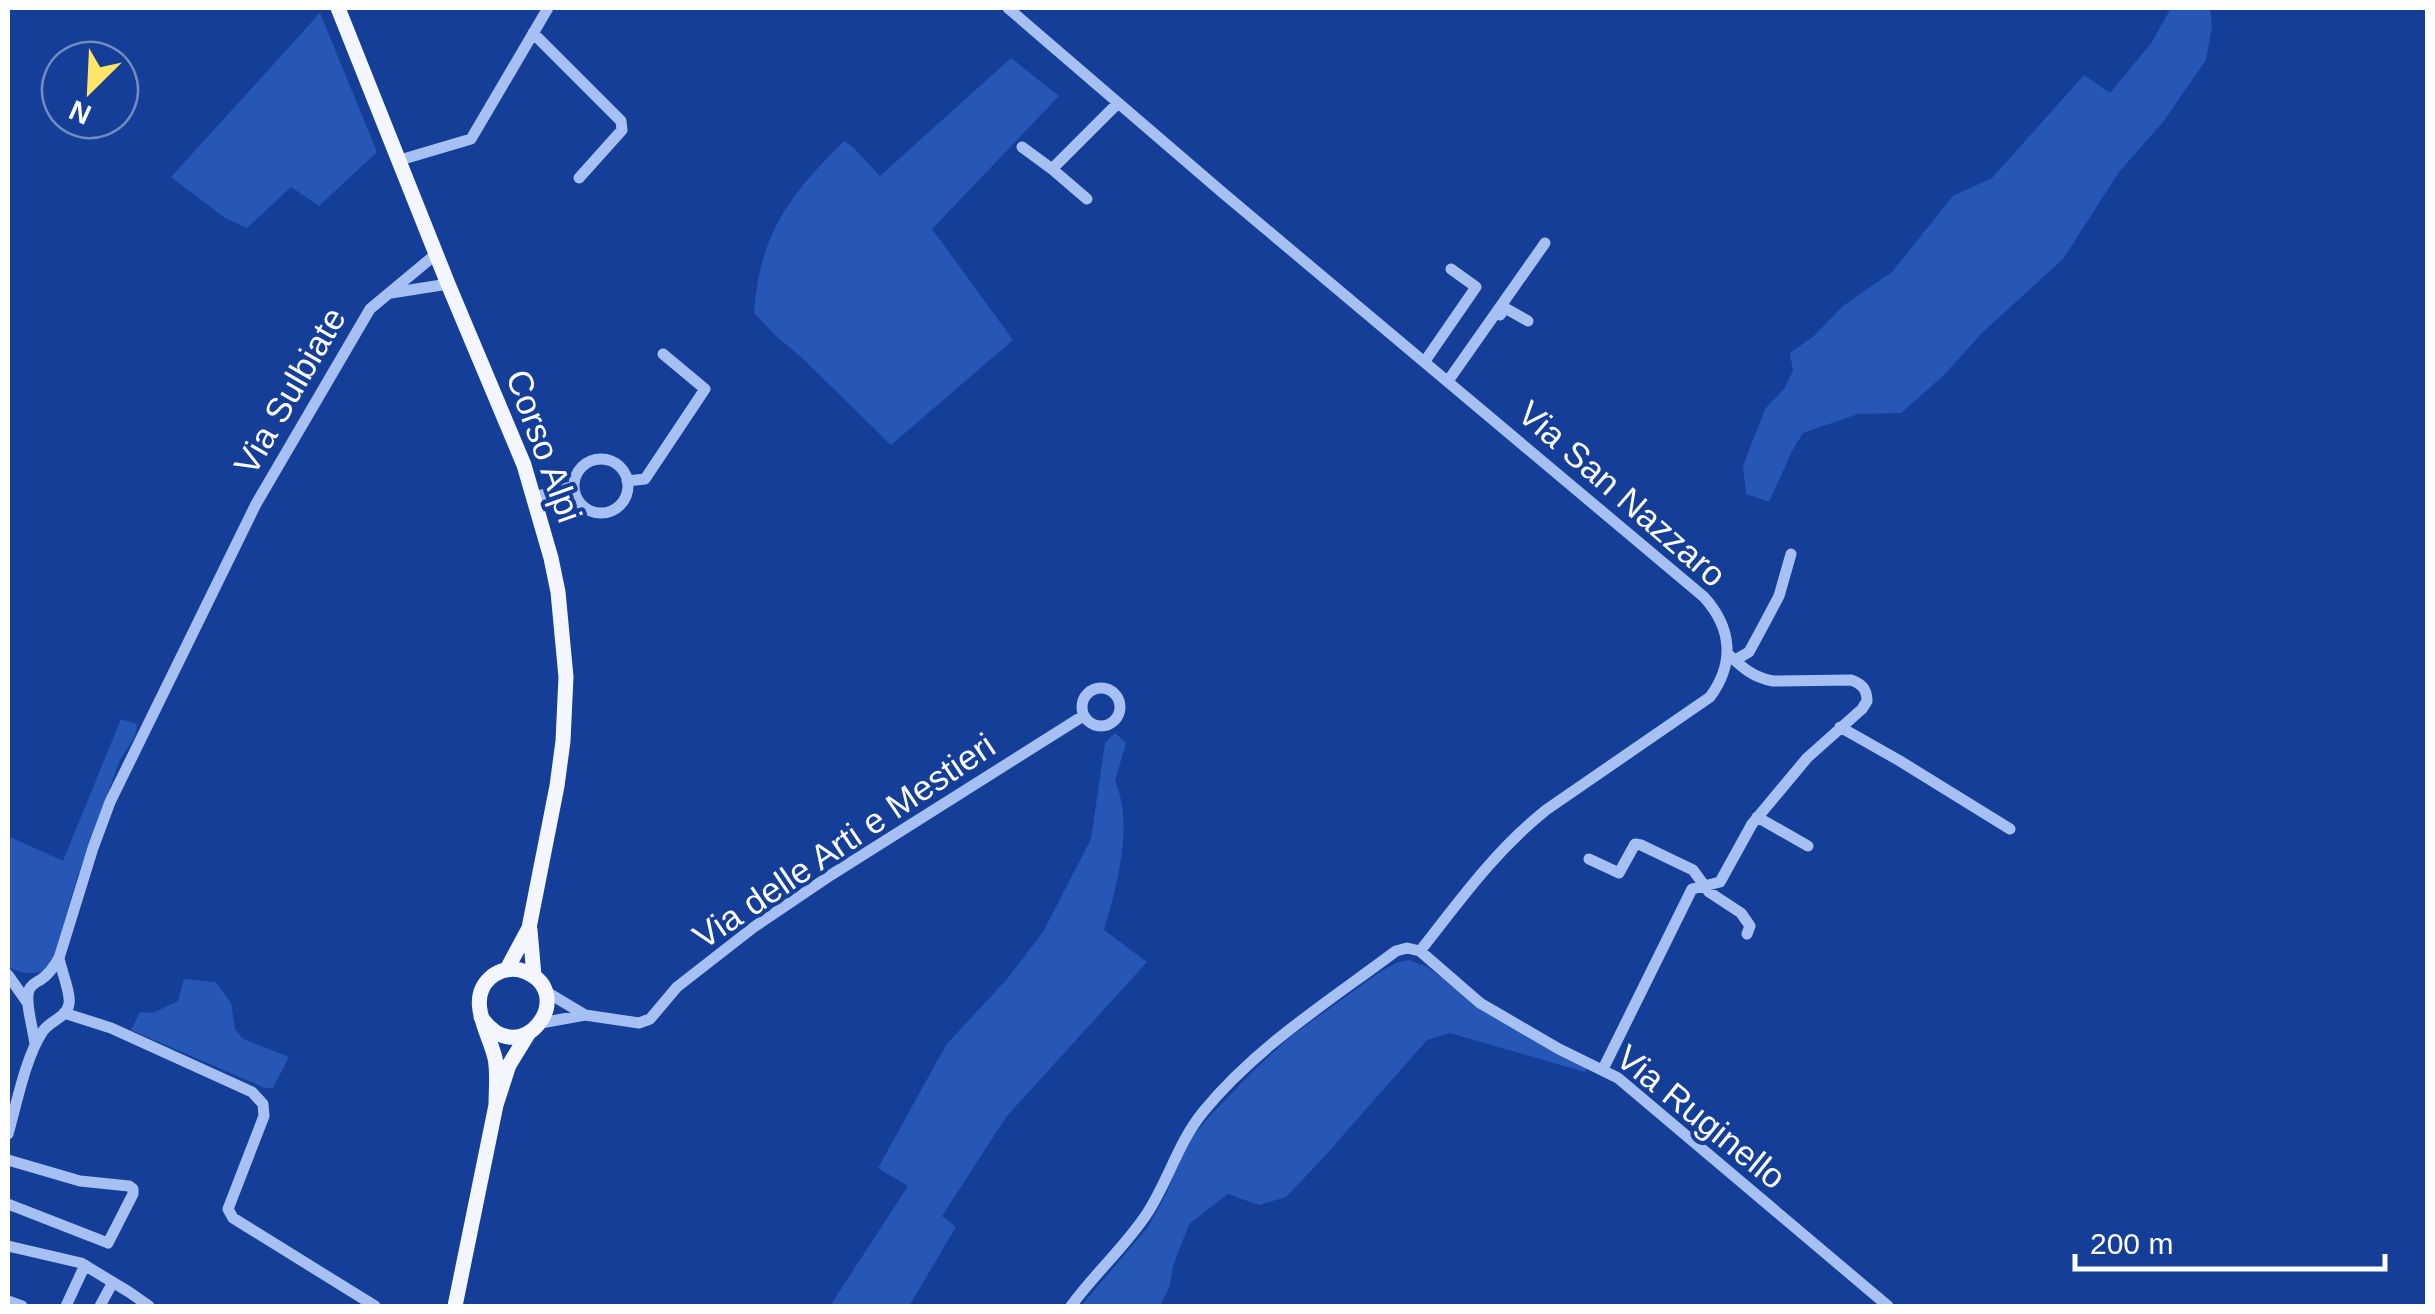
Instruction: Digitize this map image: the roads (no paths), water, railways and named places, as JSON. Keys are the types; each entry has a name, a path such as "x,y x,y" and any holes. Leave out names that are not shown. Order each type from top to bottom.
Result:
{"main road":[{"name":"Corso Alpi","path":"338,8 524,465 558,592 566,676 557,786 529,928 507,969"},
{"name":"Corso Alpi","path":"529,928 534,976"},
{"path":"456,1306 496,1105 508,1064 546,1010 545,992 534,976 520,970 507,969 492,975 478,1002 496,1061 496,1105"},
{"path":"481,1017 506,1037 534,1029"}],"street":[{"path":"400,160 471,139 548,8"},
{"name":"Via San Nazzaro","path":"1008,8 1704,598 1723,622 1731,656"},
{"path":"533,33 622,121 622,130 578,178"},
{"path":"1052,169 1118,103"},
{"path":"1022,147 1087,200"},
{"path":"1450,382 1544,243"},
{"name":"Via Sulbiate","path":"59,958 110,802 245,525 370,310 436,254"},
{"path":"1424,361 1476,287 1451,269"},
{"name":"Via Sulbiate","path":"391,293 448,284"},
{"path":"1450,382 1506,308 1528,322"},
{"path":"627,480 645,478 706,389 663,354"},
{"path":"598,459 617,464 628,490 618,507 599,512 581,504 574,486 581,468 598,459"},
{"path":"534,497 574,486"},
{"path":"1731,656 1749,652 1778,596 1791,554"},
{"path":"1603,1070 1692,888 1720,882 1754,821 1807,758 1867,701 1860,683 1851,680 1773,682 1753,676 1731,656"},
{"path":"1071,1306 1135,1232 1164,1184 1177,1150 1220,1094 1286,1032 1396,951 1420,951 1493,858 1521,830 1710,697 1731,656"},
{"name":"Via delle Arti e Mestieri","path":"545,992 585,1015 639,1023 650,1019 678,987 754,927 1083,716"},
{"path":"1840,727 2010,829"},
{"path":"1754,821 1808,846"},
{"path":"1589,858 1619,873 1636,844 1641,844 1693,870 1708,892 1741,912 1750,926 1747,934"},
{"name":"Via Ruginello","path":"1420,951 1480,1003 1618,1078 1888,1306"},
{"path":"35,1045 29,990 59,958"},
{"path":"8,1134 35,1045 69,1001 59,958"},
{"path":"8,975 56,980 68,992"},
{"path":"8,975 42,1020 60,1016 111,1028 252,1092 264,1104 264,1116 228,1209 233,1218 376,1306"},
{"name":"Via delle Arti e Mestieri","path":"534,1029 585,1015"},
{"path":"8,1160 80,1181 130,1186 133,1194 108,1243 8,1204"},
{"path":"8,1246 86,1265 149,1306"},
{"path":"66,1306 86,1265"},
{"path":"100,1306 113,1282"},
{"path":"8,1301 22,1306"}]}
